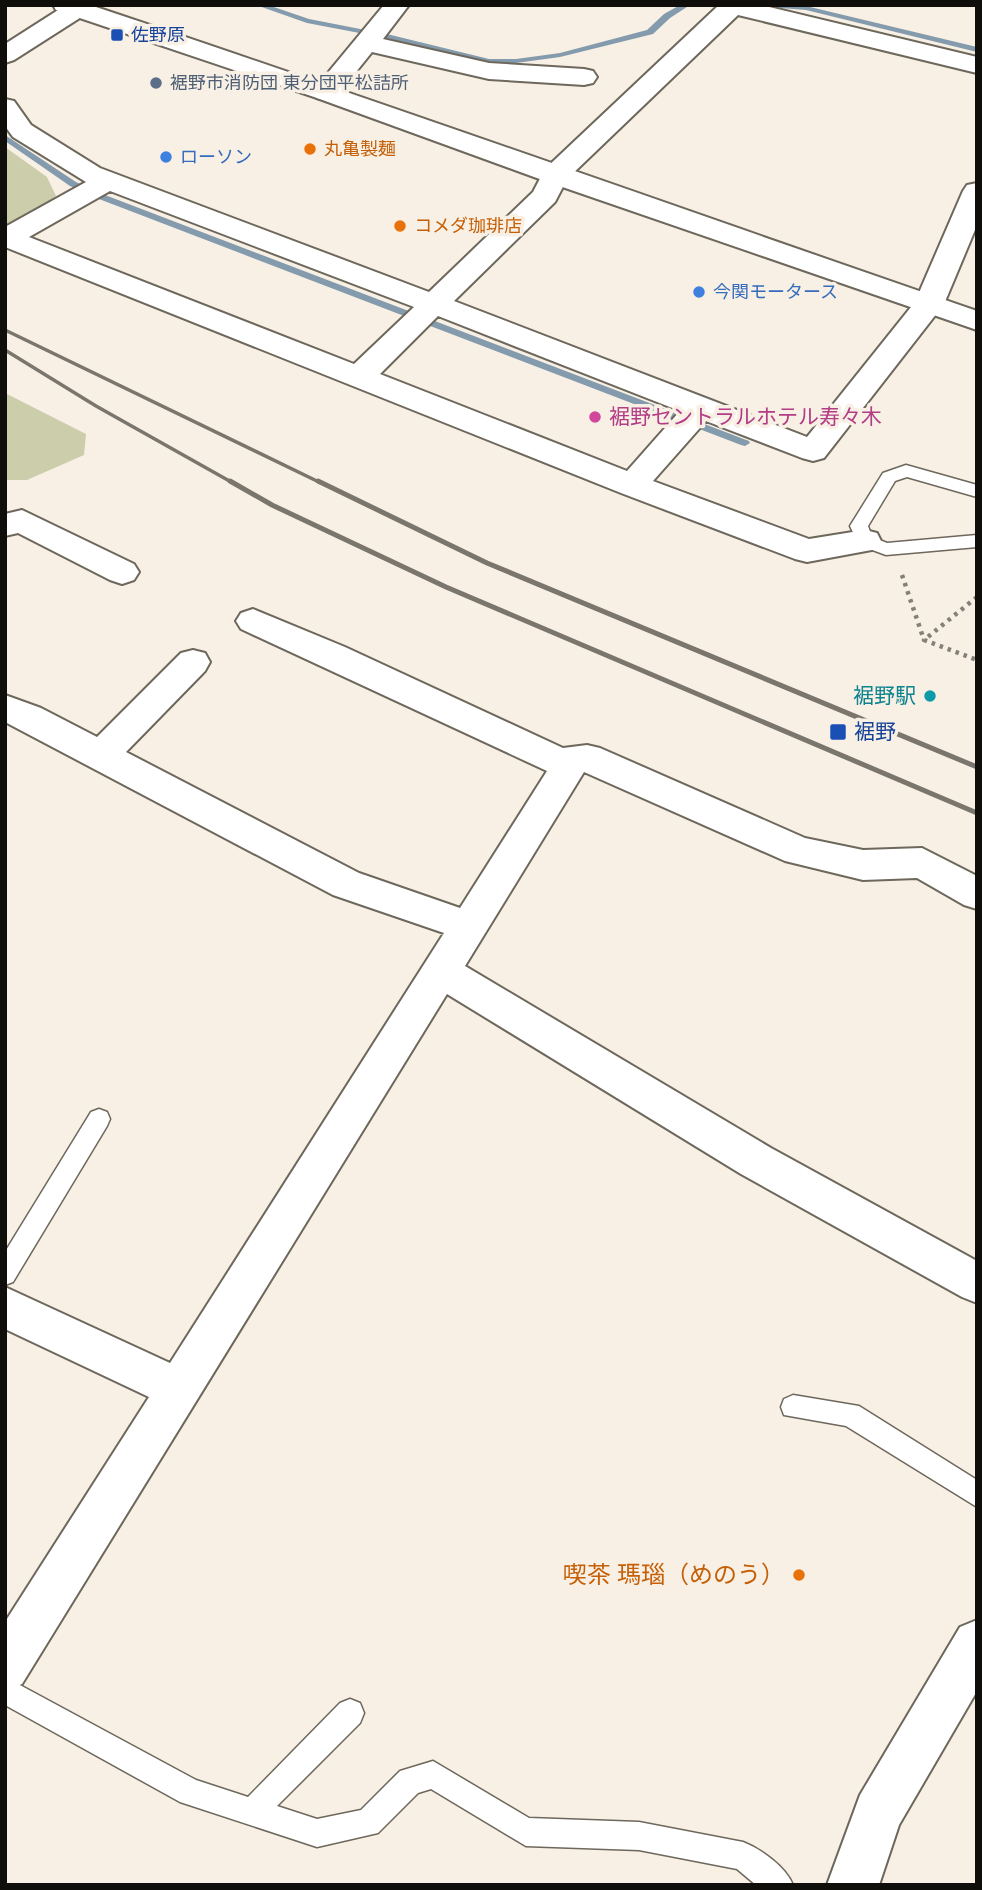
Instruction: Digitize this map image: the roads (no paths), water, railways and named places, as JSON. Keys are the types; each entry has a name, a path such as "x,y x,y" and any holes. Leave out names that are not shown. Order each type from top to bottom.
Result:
{"street":[{"path":"359,376 545,196 555,175 733,6 977,65"},
{"path":"5,55 71,7 326,92 555,175 977,321"},
{"path":"326,92 391,14"},
{"path":"367,43 489,71 584,77"},
{"path":"5,107 22,131 90,174 95,188 693,416 813,452 929,304 970,225 977,191"},
{"path":"6,238 95,188"},
{"path":"6,238 632,485 807,551 865,541"},
{"path":"632,485 693,416"},
{"path":"5,525 22,521 122,572"},
{"path":"253,621 339,657 450,712 569,766"},
{"path":"101,755 193,662"},
{"path":"13,722 101,755 346,884 467,926"},
{"path":"5,1667 467,926 575,758 587,758 798,851 863,865 922,863 977,894"},
{"path":"441,971 756,1161 977,1283"},
{"path":"5,1307 179,1389"},
{"path":"853,1885 878,1812 977,1644"}],"lane":[{"path":"977,491 906,471 889,478 859,526 865,541 886,549 977,541"},
{"path":"5,1274 99,1119"},
{"path":"793,1407 850,1414 977,1495"},
{"path":"5,1690 190,1792 317,1833 368,1823 410,1782 433,1775 526,1832 639,1836 743,1856 779,1885"},
{"path":"252,1812 350,1713"}],"waterway":[{"path":"260,5 307,21 391,37 489,61 516,61 560,55 650,32 667,16 686,5"},
{"path":"768,5 806,8 977,50"},
{"path":"5,137 73,184 102,197 745,443"}],"railway":[{"path":"5,330 321,483"},
{"path":"5,350 96,406 233,483"},
{"path":"230,481 272,505 446,587 977,813"},
{"path":"318,481 487,563 977,767"}],"place":[{"name":"佐野原","path":"117,35"},
{"name":"裾野市消防団 東分団平松詰所","path":"156,83"},
{"name":"丸亀製麺","path":"310,149"},
{"name":"ローソン","path":"166,157"},
{"name":"コメダ珈琲店","path":"400,226"},
{"name":"今関モータース","path":"699,292"},
{"name":"裾野セントラルホテル寿々木","path":"595,417"},
{"name":"裾野駅","path":"930,696"},
{"name":"裾野","path":"838,732"},
{"name":"喫茶 瑪瑙（めのう）","path":"799,1575"}]}
